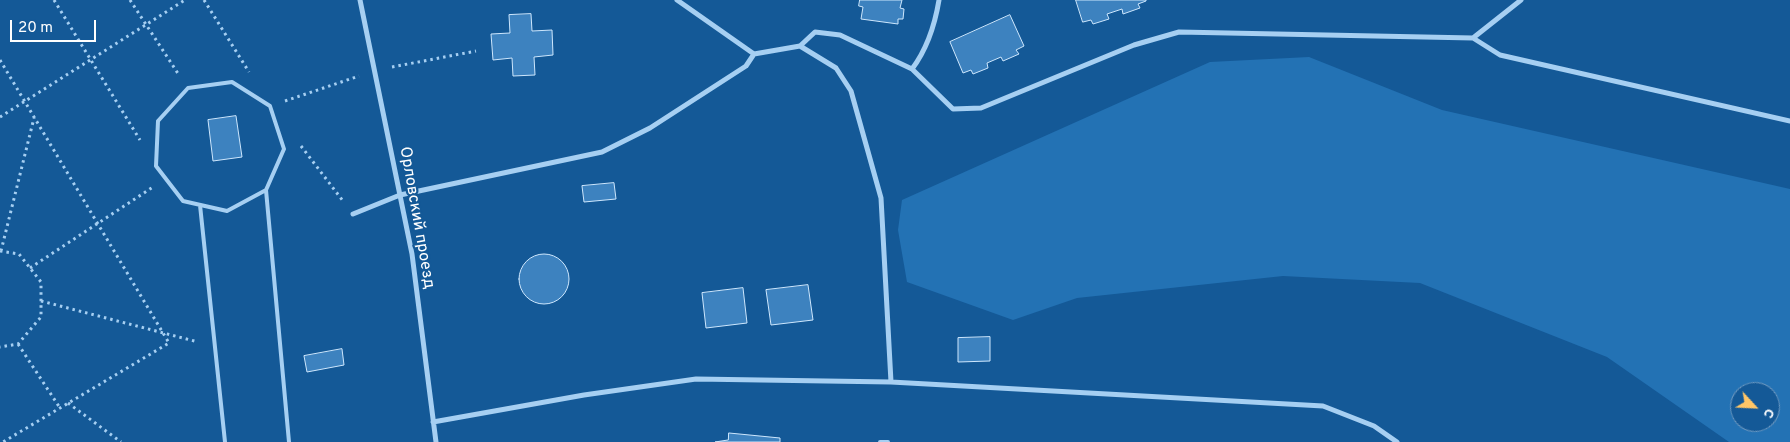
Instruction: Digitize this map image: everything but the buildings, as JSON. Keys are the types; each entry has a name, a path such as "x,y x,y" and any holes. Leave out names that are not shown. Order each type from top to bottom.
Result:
{"street":[{"name":"Орловский проезд","path":"360,0 412,254 436,442"},
{"path":"677,0 754,54 800,46 814,32 840,36 912,69 953,109 981,108 1134,45 1179,32 1473,38 1500,55 1790,121"},
{"path":"912,69 923,55 940,0"},
{"path":"1473,38 1521,0"},
{"path":"800,46 836,68 851,91 881,198 891,382"},
{"path":"354,214 400,195 602,152 650,128 746,66 754,54"},
{"path":"433,422 696,379 891,382 1323,406 1374,426 1397,442"}],"lane":[{"path":"266,190 227,211 183,201 156,166 158,121 188,88 232,82 270,106 284,149 266,190 289,442"},
{"path":"200,205 225,442"},
{"path":"880,442 888,442"}],"path":[{"path":"54,0 156,166"},
{"path":"130,0 188,88"},
{"path":"0,117 185,0"},
{"path":"0,60 169,343 2,442"},
{"path":"0,347 18,344 41,317 42,282 19,254 0,251 34,117"},
{"path":"30,268 166,179"},
{"path":"41,302 215,347"},
{"path":"18,344 60,408"},
{"path":"68,403 121,442"}],"shaded area":[{"path":"1309,57 1442,110 1790,189 1790,442 1729,442 1607,357 1420,283 1283,276 1077,298 1013,320 907,282 898,230 902,200 1210,62"}]}
